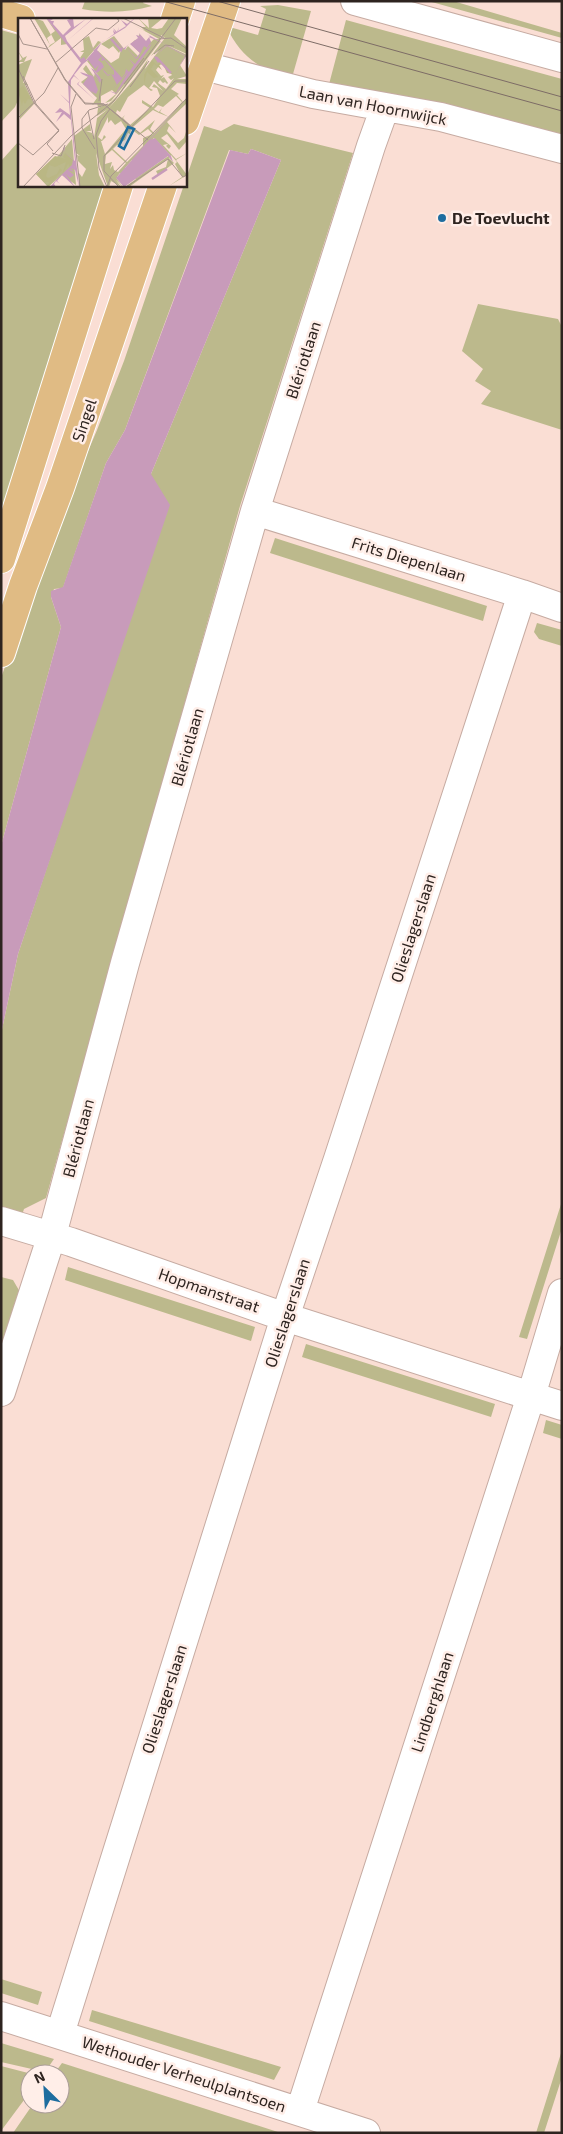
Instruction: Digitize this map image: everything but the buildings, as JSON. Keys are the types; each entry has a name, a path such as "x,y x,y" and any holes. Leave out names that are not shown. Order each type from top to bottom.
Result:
{"main road":[{"path":"175,18 181,1"},
{"path":"186,115 194,63 226,1"},
{"path":"1,13 18,18"},
{"path":"1,559 119,186"},
{"name":"Singel","path":"1,653 23,586 60,488 163,186"}],"street":[{"path":"355,1 562,58"},
{"name":"Laan van Hoornwijck","path":"194,63 313,94 441,117 562,150"},
{"name":"Blériotlaan","path":"1,1392 52,1235 128,953 255,511 385,107"},
{"name":"Frits Diepenlaan","path":"255,511 562,608"},
{"name":"Olieslagerslaan","path":"60,2034 285,1317 522,594"},
{"name":"Hopmanstraat","path":"1,1221 52,1235 285,1317 562,1406"},
{"name":"Lindberghlaan","path":"300,2111 531,1396 562,1293"},
{"name":"Wethouder Verheulplantsoen","path":"1,2016 366,2133"}],"shaded area":[{"path":"85,1 144,1 143,3 152,6 117,12 100,11 82,9"},
{"path":"428,1 453,1 562,33 562,38"},
{"path":"278,5 311,11 291,81 252,61 238,47 226,26 258,35 266,9 260,6"},
{"path":"346,20 562,79 562,142 328,88"},
{"path":"1,30 18,35 18,100 15,107 1,122"},
{"path":"234,124 353,153 240,506 46,1198 24,1209 22,1215 1,1208 1,1034 18,954 96,720 151,474 281,160 251,149 248,154 229,150 125,430 106,463 63,588 54,589 51,597 61,627 1,846 1,678 46,550 124,361 184,186 186,186 186,179 204,126 221,131"},
{"path":"18,142 18,186 105,186 1,532 1,161"},
{"path":"251,149 281,160 151,474 170,505 18,954 1,1034 1,846 61,627 51,597 51,591 63,587 106,463 125,430 230,150 248,154"},
{"path":"478,304 558,319 562,327 562,430 481,404 491,391 475,381 483,369 462,351"},
{"path":"275,538 487,606 483,621 270,553"},
{"path":"537,623 562,630 562,646 539,639 534,632"},
{"path":"562,1201 562,1228 527,1339 519,1337"},
{"path":"68,1267 255,1327 251,1341 65,1280"},
{"path":"1,1277 13,1280 20,1292 1,1351"},
{"path":"306,1344 495,1404 491,1417 302,1357"},
{"path":"546,1420 562,1425 562,1439 543,1433"},
{"path":"1,1979 42,1992 38,2005 1,1993"},
{"path":"92,2010 281,2067 274,2080 89,2021"},
{"path":"1,2043 54,2059 51,2064 20,2064 20,2066 1,2062"},
{"path":"562,2050 562,2077 544,2133 536,2133"},
{"path":"1,2066 20,2071 20,2105 1,2131"},
{"path":"70,2066 281,2133 13,2133 26,2114 70,2114"}],"tram line":[{"path":"163,1 562,111"},
{"path":"217,1 562,97"}],"place":[{"name":"De Toevlucht","path":"442,218"}]}
